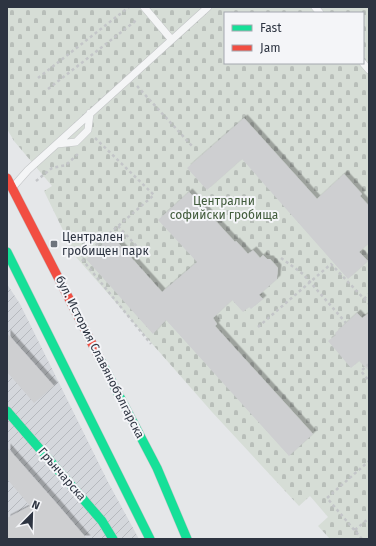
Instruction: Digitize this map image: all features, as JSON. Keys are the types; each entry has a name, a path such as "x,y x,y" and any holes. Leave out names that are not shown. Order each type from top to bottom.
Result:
{"main road":[{"name":"бул. История Славянобългарска","path":"7,178 157,468 187,539"},
{"path":"7,252 150,539"},
{"name":"Грънчарска","path":"7,411 102,520 113,539"}],"lane":[{"path":"12,187 28,170 90,113 208,7"},
{"path":"146,9 171,39"},
{"path":"57,144 76,142 88,130 90,113"}],"path":[{"path":"38,78 129,7"},
{"path":"48,89 146,9"},
{"path":"129,78 192,146"},
{"path":"88,130 154,196 81,258 151,344"},
{"path":"91,142 96,138"},
{"path":"34,183 52,168 66,165 81,152"},
{"path":"118,226 142,252"},
{"path":"281,258 302,274 346,323"},
{"path":"258,327 331,264 369,304"},
{"path":"364,299 369,294"},
{"path":"369,364 361,371 369,381"},
{"path":"365,376 369,373"},
{"path":"362,539 327,498 369,461"},
{"path":"355,530 369,518"}],"shaded area":[{"path":"7,284 20,304 108,482 139,539 7,539"}],"green space":[{"name":"Централни софийски гробища","path":"7,7 369,7 369,539 330,539 318,526 328,517 310,496 299,506 212,412 76,257 44,191 52,186 14,141 7,129"}],"building":[{"path":"244,118 317,199 344,174 362,194 360,196 369,206 369,243 359,252 368,261 348,279 242,159 207,190 187,168"},
{"path":"189,192 248,254 253,250 260,258 263,255 267,259 270,259 278,268 277,279 259,295 263,299 251,309 249,307 243,312 232,300 213,318 217,324 215,326 313,434 289,456 166,320 153,334 86,259 112,236 162,292 197,262 158,220"},
{"path":"357,313 362,318 369,313 369,371 359,361 351,368 328,341 336,335 335,333"},
{"path":"7,333 54,386 34,403 7,372"},
{"path":"7,447 87,539 7,539 7,518 30,506 7,479"}],"traffic: fast":[{"path":"7,252 150,539"},
{"path":"100,359 157,468 187,539"},
{"path":"7,411 102,521 113,539"}],"traffic: jam":[{"path":"7,178 100,359"}],"place":[{"name":"Централен гробищен парк","path":"54,244"}]}
